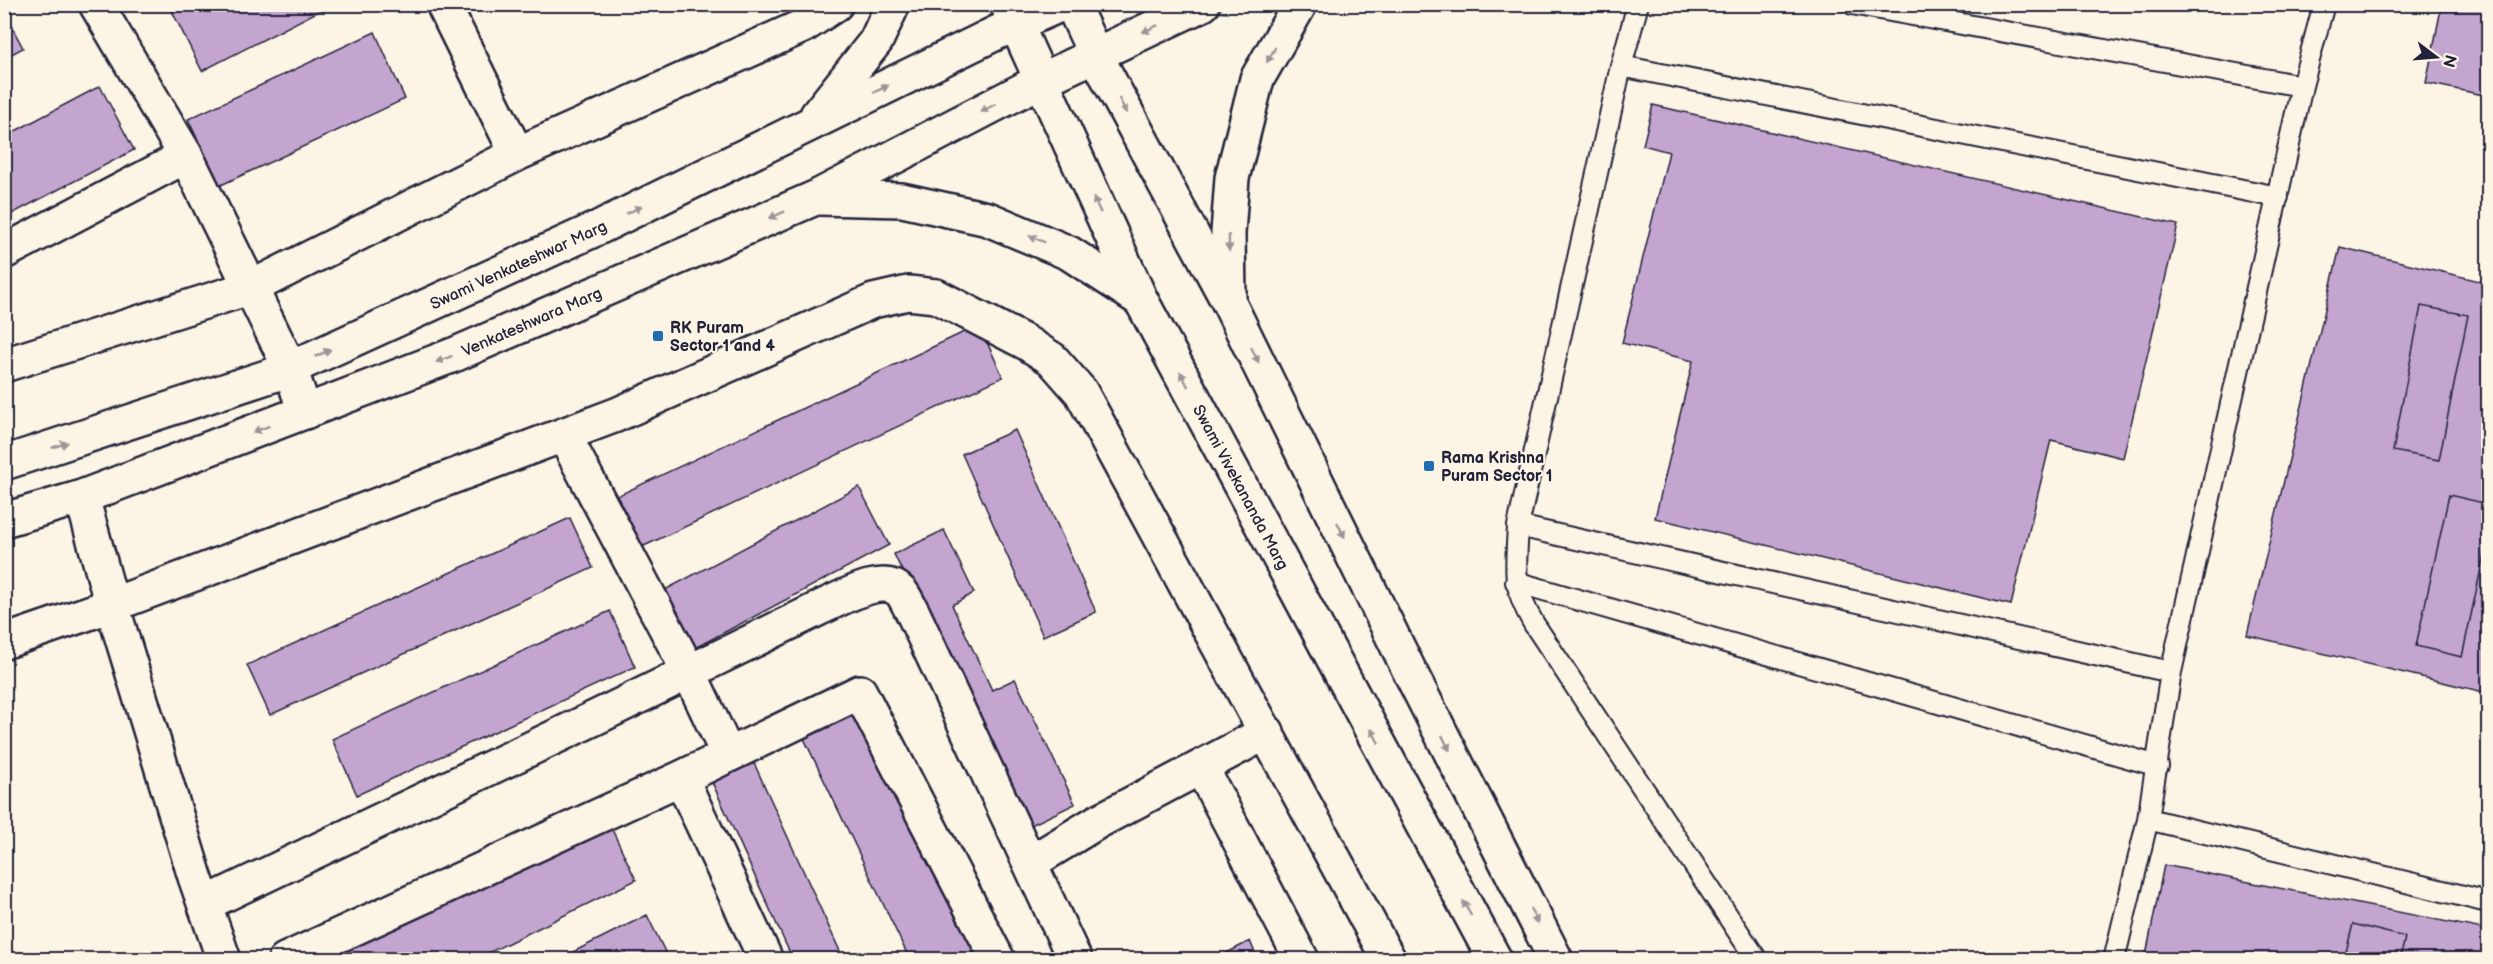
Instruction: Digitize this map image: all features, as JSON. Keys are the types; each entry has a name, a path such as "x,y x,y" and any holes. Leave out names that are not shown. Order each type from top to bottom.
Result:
{"street":[{"path":"443,4 517,154"},
{"path":"4,365 252,287 517,154 803,26 836,4"},
{"path":"810,124 876,41 893,4"},
{"name":"Swami Venkateshwar Marg","path":"4,463 290,368 600,227 810,124 1011,14 1062,4"},
{"path":"1072,4 1095,54 1229,303 1410,672 1556,960"},
{"name":"Venkateshwara Marg","path":"4,520 82,496 456,354 815,198 1040,81 1203,4"},
{"path":"1229,303 1228,233 1232,178 1257,79 1300,4"},
{"path":"104,7 186,156 252,287 290,368 305,412"},
{"name":"Swami Vivekananda Marg","path":"1011,14 1142,300 1495,960"},
{"path":"4,252 186,156"},
{"path":"815,198 902,200 988,219 1069,253 1142,300"},
{"path":"4,642 112,605 616,415 873,301 908,293 936,296 1025,342 1052,359 1082,392 1389,960"},
{"path":"564,435 689,672 728,755"},
{"path":"82,496 112,605 224,960"},
{"path":"205,904 858,591 883,584 891,585 900,592 913,612 1075,960"},
{"path":"285,960 681,778 860,692 998,960"},
{"path":"1030,863 1097,822 1267,732"},
{"path":"1201,767 1302,960"},
{"path":"681,778 762,958"}],"lane":[{"path":"1638,4 1621,66 1518,526 1516,582 1521,601 1534,624 1757,960"},
{"path":"1852,4 2302,86"},
{"path":"2114,960 2148,819 2171,672 2302,86 2324,4"},
{"path":"1621,66 2278,197"},
{"path":"1518,526 2171,672"},
{"path":"1516,582 2158,766"},
{"path":"2148,819 2488,902"}],"building":[{"path":"179,4 321,4 323,9 202,71 171,9"},
{"path":"2442,4 2488,4 2488,96 2426,83"},
{"path":"4,12 23,48 4,58"},
{"path":"375,32 405,99 219,186 188,119"},
{"path":"100,86 134,150 4,218 4,137"},
{"path":"1653,105 2178,225 2123,458 2051,440 2011,605 1655,518 1693,361 1622,343 1669,152 1643,145"},
{"path":"2340,247 2488,283 2488,693 2247,635"},
{"path":"2421,306 2468,315 2439,460 2393,451"},
{"path":"979,325 1003,377 642,547 617,496"},
{"path":"1015,430 1096,612 1043,636 962,454"},
{"path":"859,487 889,545 691,650 661,592"},
{"path":"2449,495 2488,504 2488,536 2462,657 2416,646"},
{"path":"570,518 593,568 270,715 247,665"},
{"path":"944,530 974,593 952,605 992,690 1015,679 1075,804 1025,828 894,554"},
{"path":"610,611 635,667 357,795 332,739"},
{"path":"858,699 983,960 910,960 799,728"},
{"path":"754,763 844,960 793,960 712,782"},
{"path":"608,821 636,880 474,960 324,960"},
{"path":"2164,865 2488,930 2488,960 2145,960"},
{"path":"647,915 669,960 557,960"},
{"path":"2353,924 2405,937 2400,960 2344,960"},
{"path":"1250,941 1258,960 1213,960"}],"place":[{"name":"RK Puram Sector 1 and 4","path":"658,336"},
{"name":"Rama Krishna Puram Sector 1","path":"1429,466"}]}
